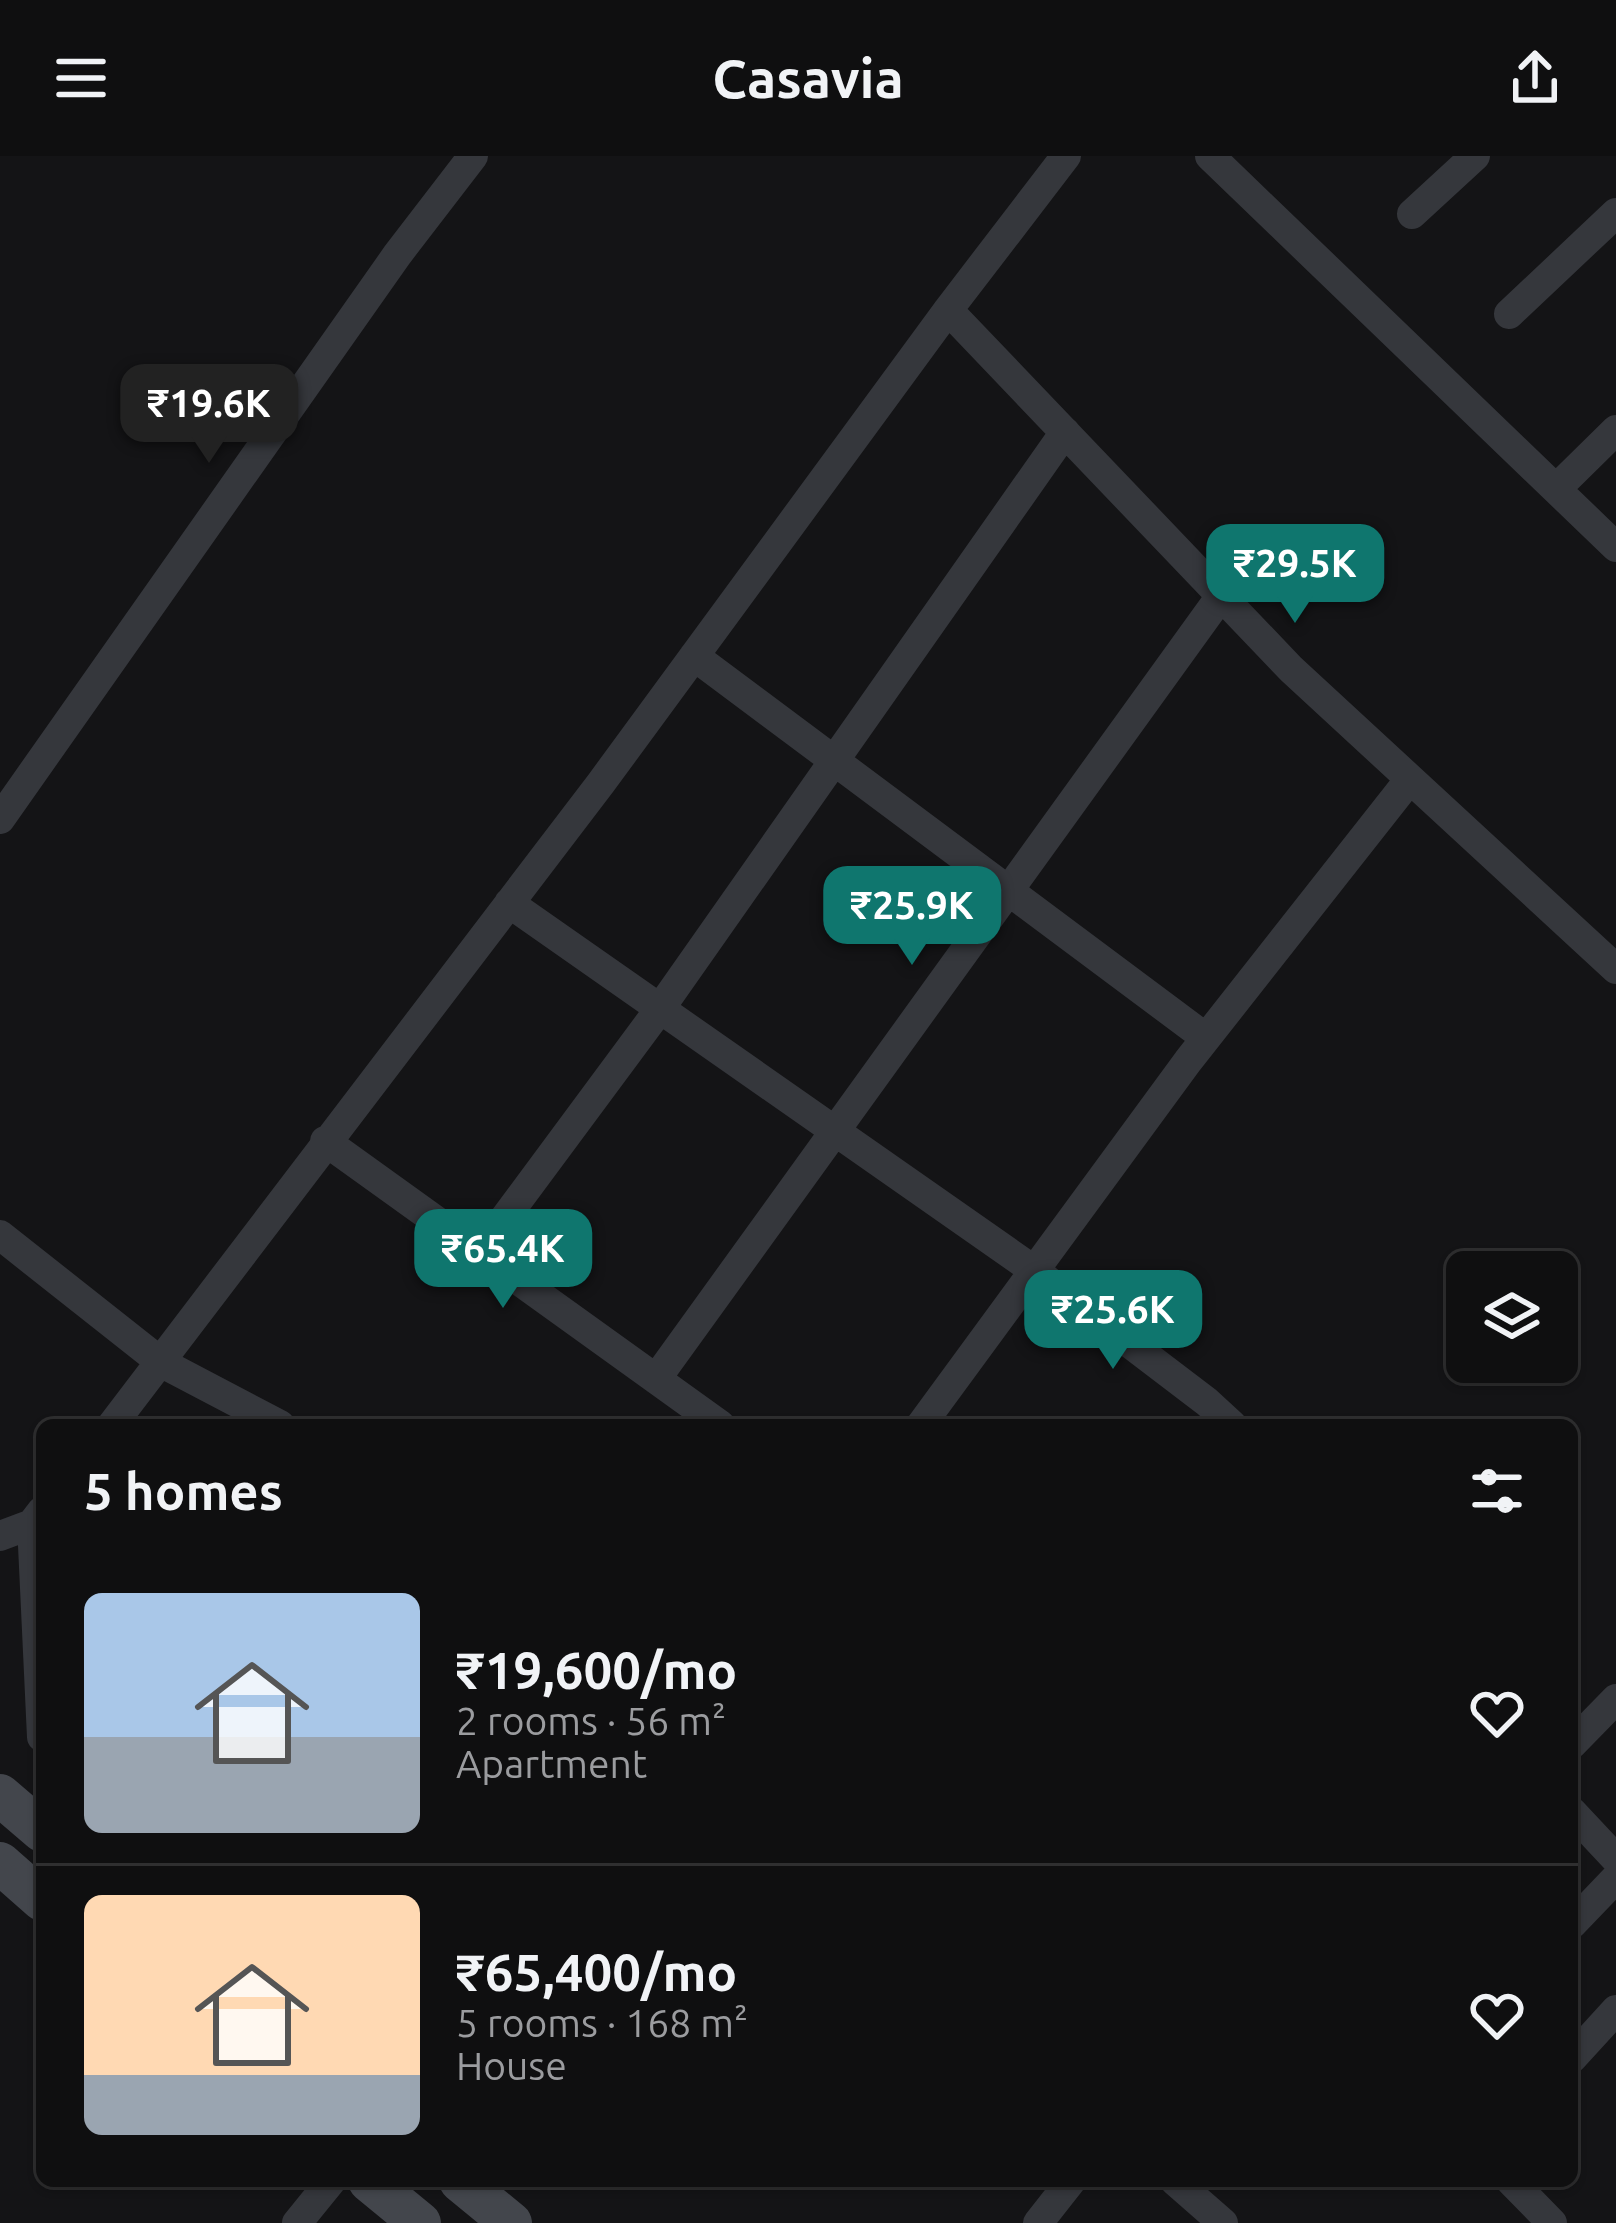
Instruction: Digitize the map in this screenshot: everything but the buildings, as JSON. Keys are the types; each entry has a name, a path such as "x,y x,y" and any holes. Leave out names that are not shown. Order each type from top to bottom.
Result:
{"street":[{"path":"0,819 473,156"},
{"path":"117,1419 1066,156"},
{"path":"1210,156 1616,547"},
{"path":"1412,214 1475,156"},
{"path":"1508,314 1616,213"},
{"path":"948,310 1291,669 1616,969"},
{"path":"1556,489 1616,430"},
{"path":"479,1253 659,1010 1065,432"},
{"path":"656,1379 1221,596"},
{"path":"694,656 1206,1038"},
{"path":"925,1419 1206,1038 1410,778"},
{"path":"508,903 1034,1271 1224,1419"},
{"path":"325,1142 712,1419"},
{"path":"0,1234 162,1363 269,1419"},
{"path":"0,1536 36,1518"},
{"path":"1578,1738 1616,1700"},
{"path":"0,1795 36,1826"},
{"path":"1578,1818 1616,1859"},
{"path":"0,1864 36,1895"},
{"path":"1578,1918 1616,1878"},
{"path":"1578,2052 1616,2011"},
{"path":"298,2223 327,2187"},
{"path":"376,2187 420,2223"},
{"path":"467,2187 511,2223"},
{"path":"1038,2223 1066,2187"},
{"path":"1182,2187 1223,2223"},
{"path":"1517,2187 1552,2223"}]}
